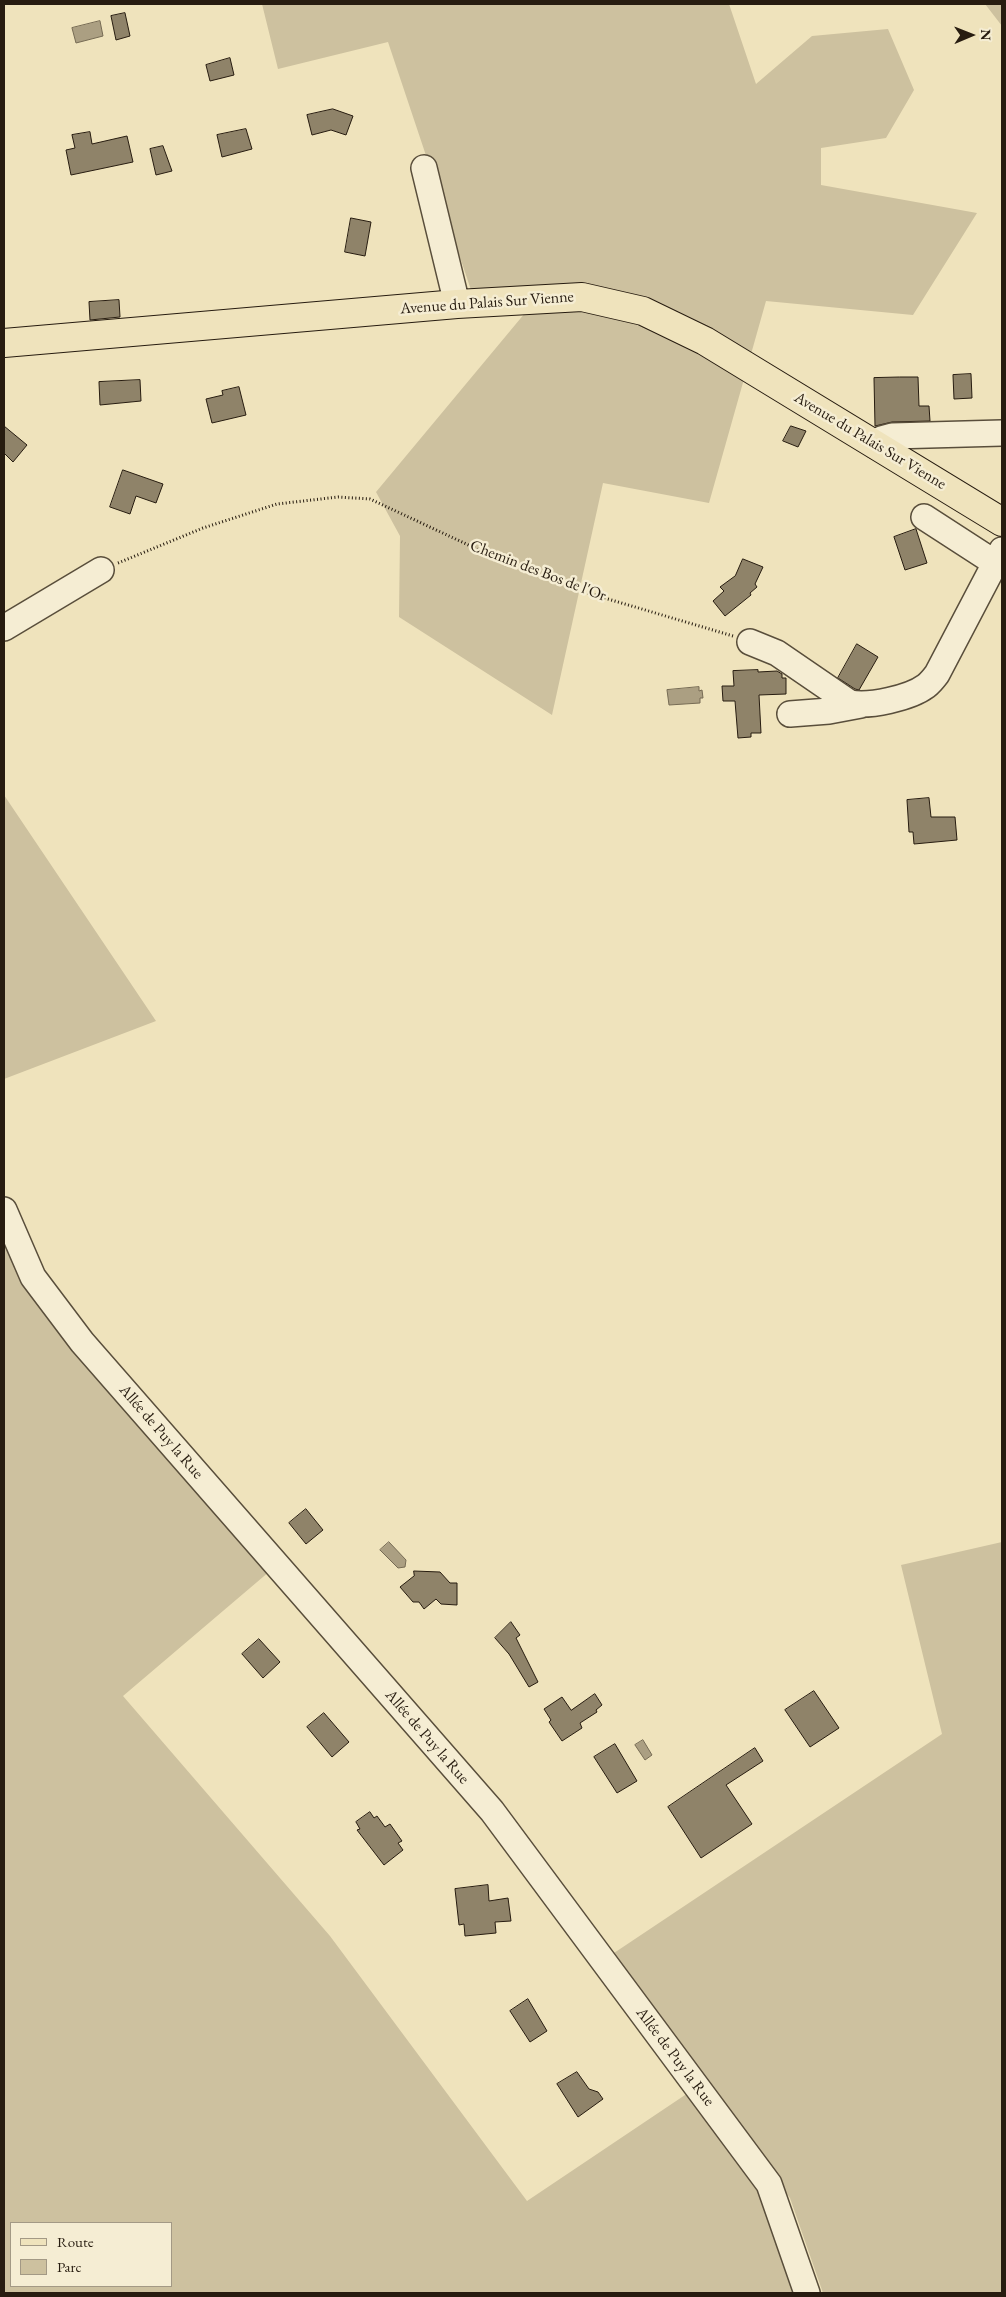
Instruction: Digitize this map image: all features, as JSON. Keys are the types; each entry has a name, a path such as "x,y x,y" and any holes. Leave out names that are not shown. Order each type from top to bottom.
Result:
{"main road":[{"name":"Avenue du Palais Sur Vienne","path":"4,343 457,304 582,297 643,311 705,341 1002,522"}],"street":[{"path":"424,168 457,304"},
{"path":"876,446 886,437 1002,433"},
{"path":"790,714 829,711 910,693 926,686 937,674 998,556 924,517"},
{"path":"4,628 101,570"},
{"path":"750,642 777,652 808,673 833,694 850,703 860,705"},
{"name":"Allée de Puy la Rue","path":"4,1210 33,1277 82,1342 492,1812 769,2184 807,2293"}],"path":[{"name":"Chemin des Bos de l'Or","path":"101,570 203,528 277,504 338,497 370,499 494,557 581,590 750,642"}],"green space":[{"path":"262,4 729,4 756,84 812,36 888,29 914,90 886,138 821,148 821,185 977,213 913,315 766,301 709,503 603,483 552,715 399,617 400,536 376,492 530,307 472,293 388,42 278,69"},
{"path":"985,4 1002,4 1002,26"},
{"path":"4,795 156,1021 4,1079"},
{"path":"4,1231 270,1571 123,1696 330,1936 527,2201 688,2093 764,2198 798,2293 4,2293"},
{"path":"1002,1542 1002,2293 823,2293 790,2198 611,1955 942,1734 901,1565"}],"shaded area":[{"path":"100,21 103,36 76,43 72,28"},
{"path":"699,687 699,691 702,690 703,698 700,698 700,703 669,705 667,690"},
{"path":"389,1542 406,1560 405,1567 398,1568 380,1550"},
{"path":"643,1740 652,1755 645,1760 635,1745"}],"building":[{"path":"125,13 130,36 116,40 111,16"},
{"path":"230,58 234,75 210,81 206,65"},
{"path":"333,109 353,116 346,135 331,130 312,135 307,115"},
{"path":"246,129 252,149 222,157 217,135"},
{"path":"90,132 92,144 127,136 133,162 71,175 66,150 75,148 72,135"},
{"path":"163,146 172,171 156,175 150,149"},
{"path":"351,218 371,222 365,256 345,252"},
{"path":"119,300 120,317 90,320 89,302"},
{"path":"971,374 972,398 954,399 953,375"},
{"path":"918,377 919,406 929,406 930,421 892,422 875,426 874,378"},
{"path":"140,380 141,401 100,405 99,382"},
{"path":"239,387 246,415 212,423 206,399 223,395 222,391"},
{"path":"4,426 27,445 13,462 4,453"},
{"path":"791,426 806,431 798,447 783,441"},
{"path":"123,470 163,484 156,503 136,496 130,514 110,507"},
{"path":"916,529 927,563 905,570 894,537"},
{"path":"743,559 763,567 755,584 757,587 750,593 751,595 725,616 713,601 724,591 720,587 735,576"},
{"path":"857,644 878,657 859,690 838,678"},
{"path":"758,670 758,672 777,671 782,674 782,678 786,678 786,694 759,695 761,733 751,733 751,737 738,738 735,701 723,701 722,686 734,686 733,671"},
{"path":"929,798 931,817 955,817 957,840 914,844 913,832 909,832 907,800"},
{"path":"306,1509 323,1530 306,1544 289,1523"},
{"path":"414,1571 440,1572 450,1583 457,1583 457,1605 441,1604 436,1599 424,1609 419,1602 413,1602 400,1587 414,1576"},
{"path":"511,1622 520,1635 516,1638 538,1682 529,1687 509,1654 495,1638"},
{"path":"259,1639 280,1662 263,1678 242,1654"},
{"path":"814,1691 839,1728 810,1747 785,1710"},
{"path":"595,1694 602,1705 596,1710 597,1712 580,1723 582,1728 562,1741 549,1722 551,1720 544,1709 562,1697 571,1710"},
{"path":"324,1713 349,1742 332,1757 307,1727"},
{"path":"615,1744 637,1781 617,1793 594,1757"},
{"path":"755,1748 763,1761 726,1785 752,1824 701,1858 668,1807"},
{"path":"370,1812 374,1818 377,1816 385,1827 390,1824 402,1841 398,1843 403,1850 384,1865 357,1830 360,1829 356,1822"},
{"path":"488,1885 489,1901 508,1898 511,1921 495,1922 496,1933 465,1936 464,1924 459,1925 455,1889"},
{"path":"528,1999 547,2031 530,2042 510,2011"},
{"path":"577,2072 589,2089 598,2092 603,2099 578,2117 557,2084"}]}
